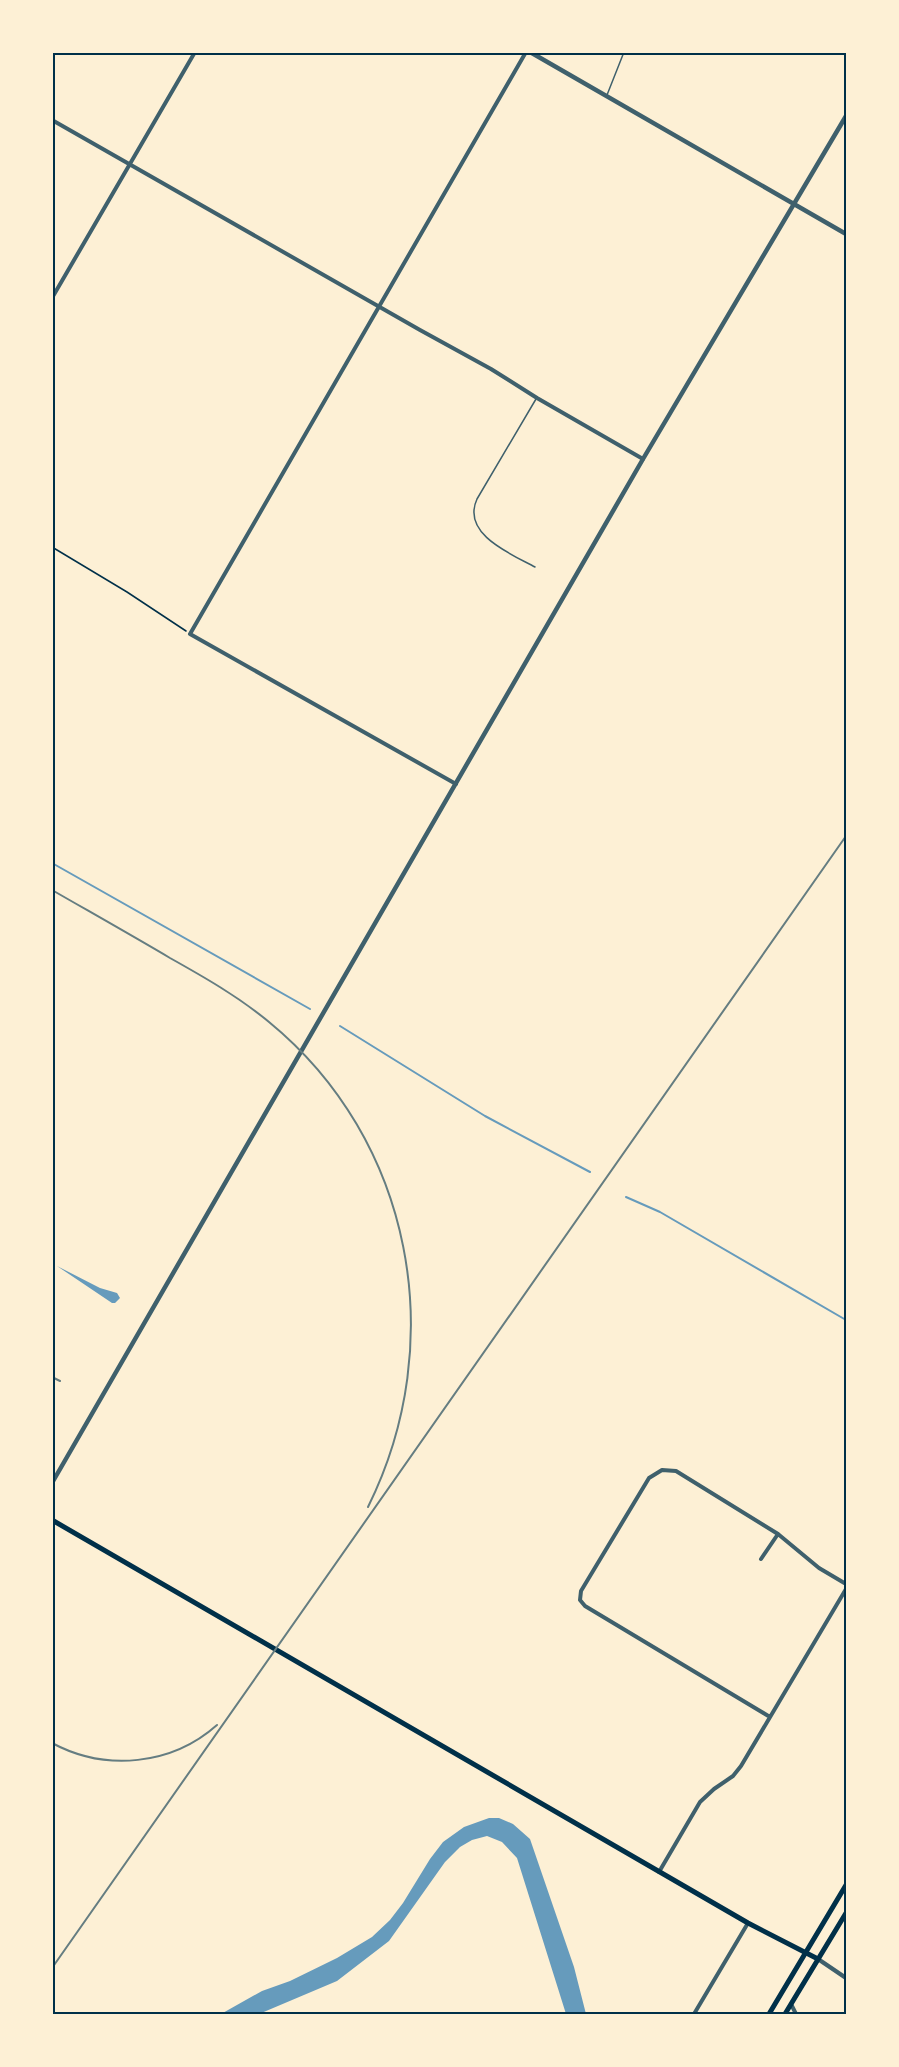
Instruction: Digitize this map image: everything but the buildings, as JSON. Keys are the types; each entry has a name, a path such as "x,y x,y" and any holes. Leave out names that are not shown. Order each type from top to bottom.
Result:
{"main road":[{"path":"52,1520 659,1872 748,1923 818,1959"},
{"path":"769,2014 846,1885"},
{"path":"785,2014 846,1914"}],"street":[{"path":"52,298 195,52"},
{"path":"456,784 190,634 528,52 846,234"},
{"path":"52,1483 643,459 846,116"},
{"path":"52,120 491,369 643,459"},
{"path":"770,1717 585,1606 580,1600 581,1592 649,1478 662,1470 676,1471 778,1534 819,1569 846,1584"},
{"path":"761,1559 778,1534"},
{"path":"659,1872 700,1802 733,1776 741,1766 846,1589"},
{"path":"694,2014 748,1923"},
{"path":"818,1959 846,1978"},
{"path":"791,2004 796,2014"}],"lane":[{"path":"606,96 624,52"},
{"path":"535,567 498,546 482,531 473,513 477,499 537,398"}],"path":[{"path":"52,547 127,592 190,634"}],"water":[{"path":"57,1266 100,1288 117,1293 120,1298 112,1303"},
{"path":"489,1818 499,1818 513,1824 530,1839 574,1967 586,2014 566,2014 517,1858 502,1842 487,1836 472,1840 460,1847 445,1862 389,1941 337,1981 259,2014 221,2014 262,1991 290,1981 337,1958 372,1937 390,1920 403,1903 443,1842 464,1827"}],"waterway":[{"path":"52,863 310,1009"},
{"path":"340,1026 485,1116 590,1172"},
{"path":"626,1197 660,1212 846,1320"}],"railway":[{"path":"52,1968 846,836"},
{"path":"52,890 208,980 258,1013 318,1070 357,1124 385,1184 403,1247 411,1312 407,1378 393,1444 368,1507"},
{"path":"52,1377 60,1381"},
{"path":"52,1743 94,1758 116,1761 138,1760 180,1749 217,1725"}]}
